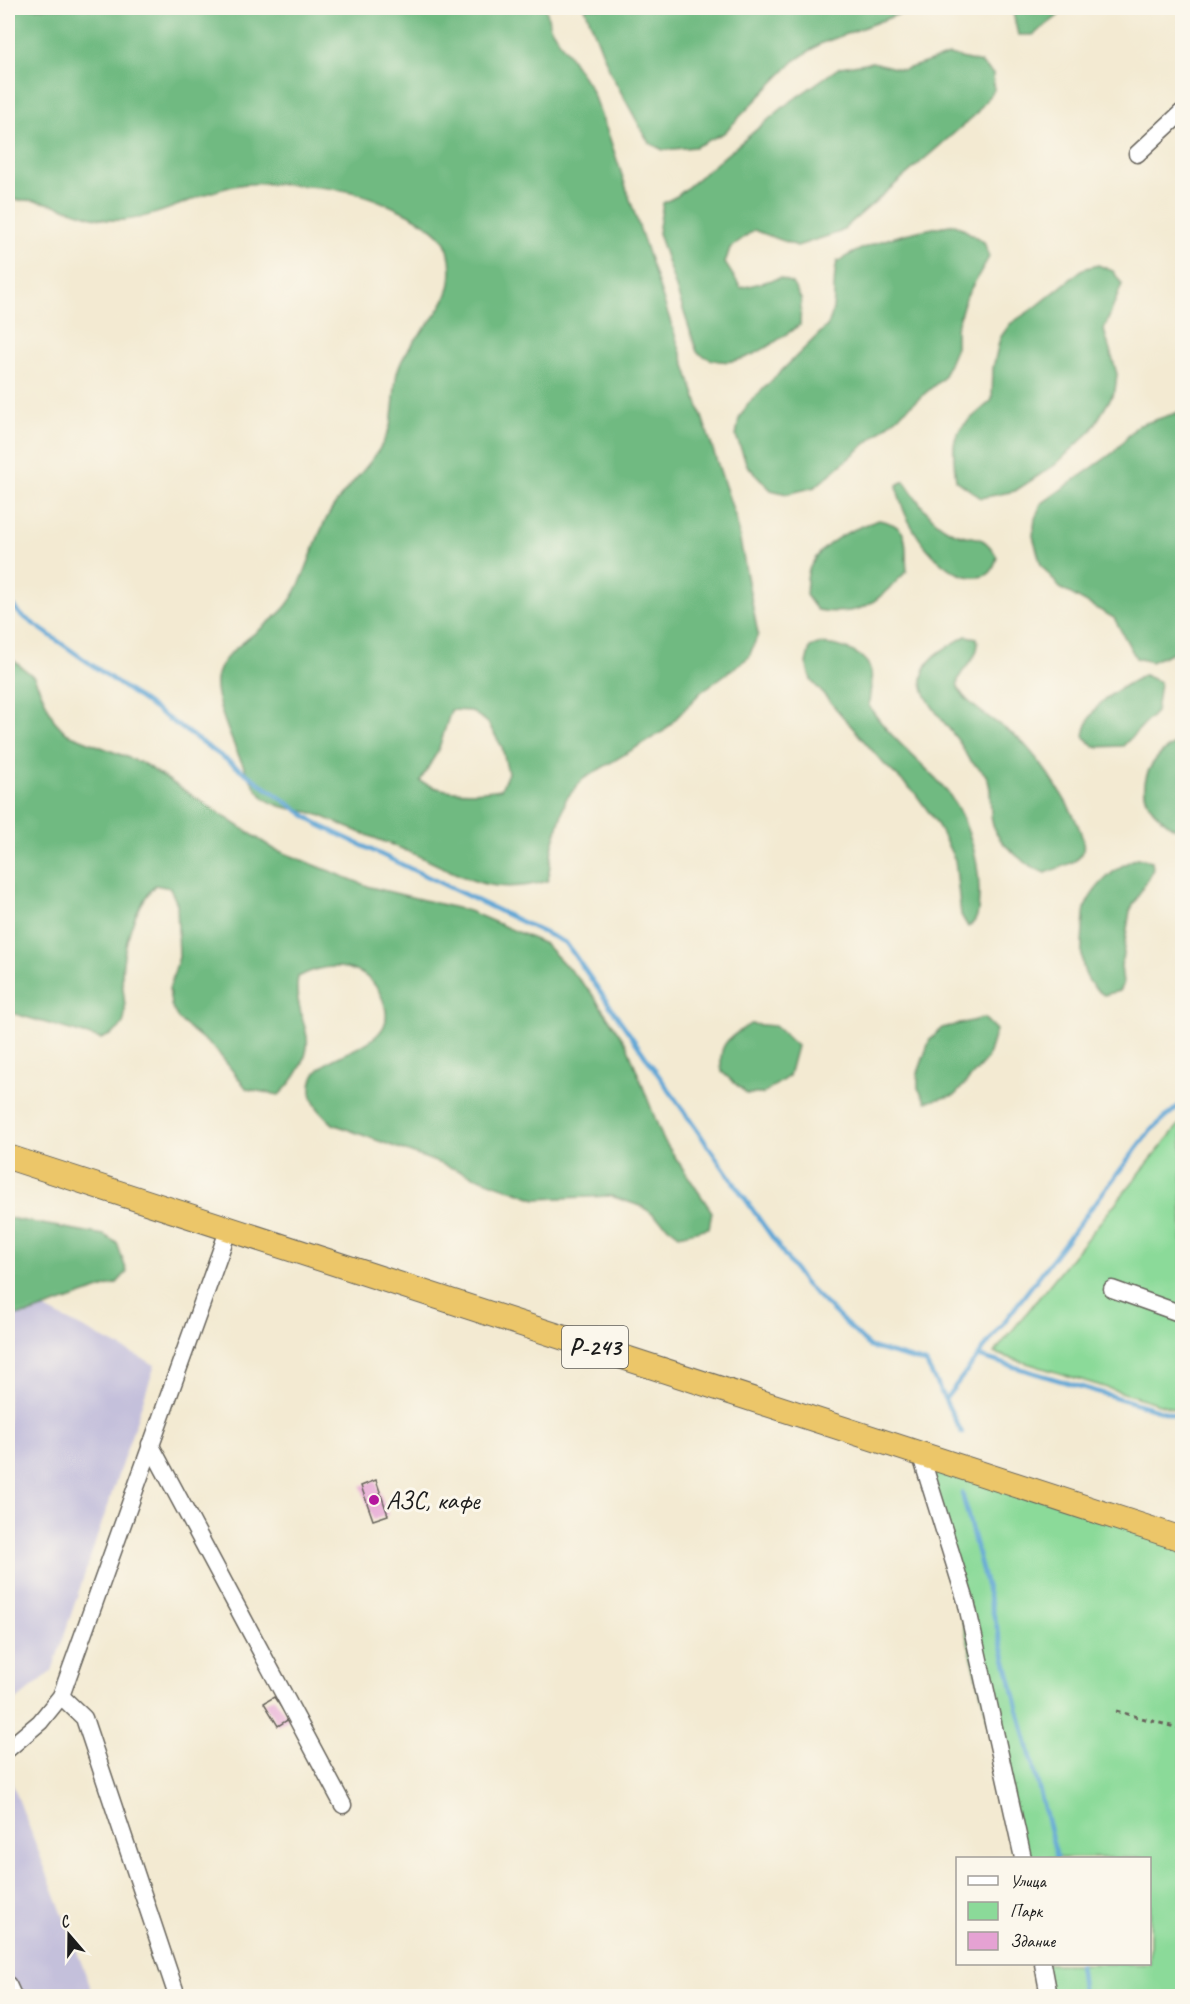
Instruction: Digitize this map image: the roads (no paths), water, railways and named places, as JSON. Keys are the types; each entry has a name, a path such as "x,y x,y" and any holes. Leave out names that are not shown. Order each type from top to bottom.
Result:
{"highway":[{"name":"Р-243","path":"8,1157 1182,1539"}],"street":[{"path":"1137,154 1182,112"},
{"path":"8,1749 40,1722 61,1696 229,1228"},
{"path":"1112,1289 1182,1314"},
{"path":"150,1444 343,1805"},
{"path":"920,1453 966,1601 1023,1857"},
{"path":"61,1696 84,1718 177,1996"},
{"path":"1043,1965 1049,1996"},
{"path":"8,1985 13,1996"}],"waterway":[{"path":"8,600 21,615 319,825 566,943 804,1283 870,1347 926,1363 962,1433"},
{"path":"946,1398 1150,1131 1182,1103"},
{"path":"978,1356 1182,1417"},
{"path":"962,1493 1057,1857"},
{"path":"1079,1965 1083,1996"}],"place":[{"name":"АЗС, кафе","path":"374,1500"}]}
